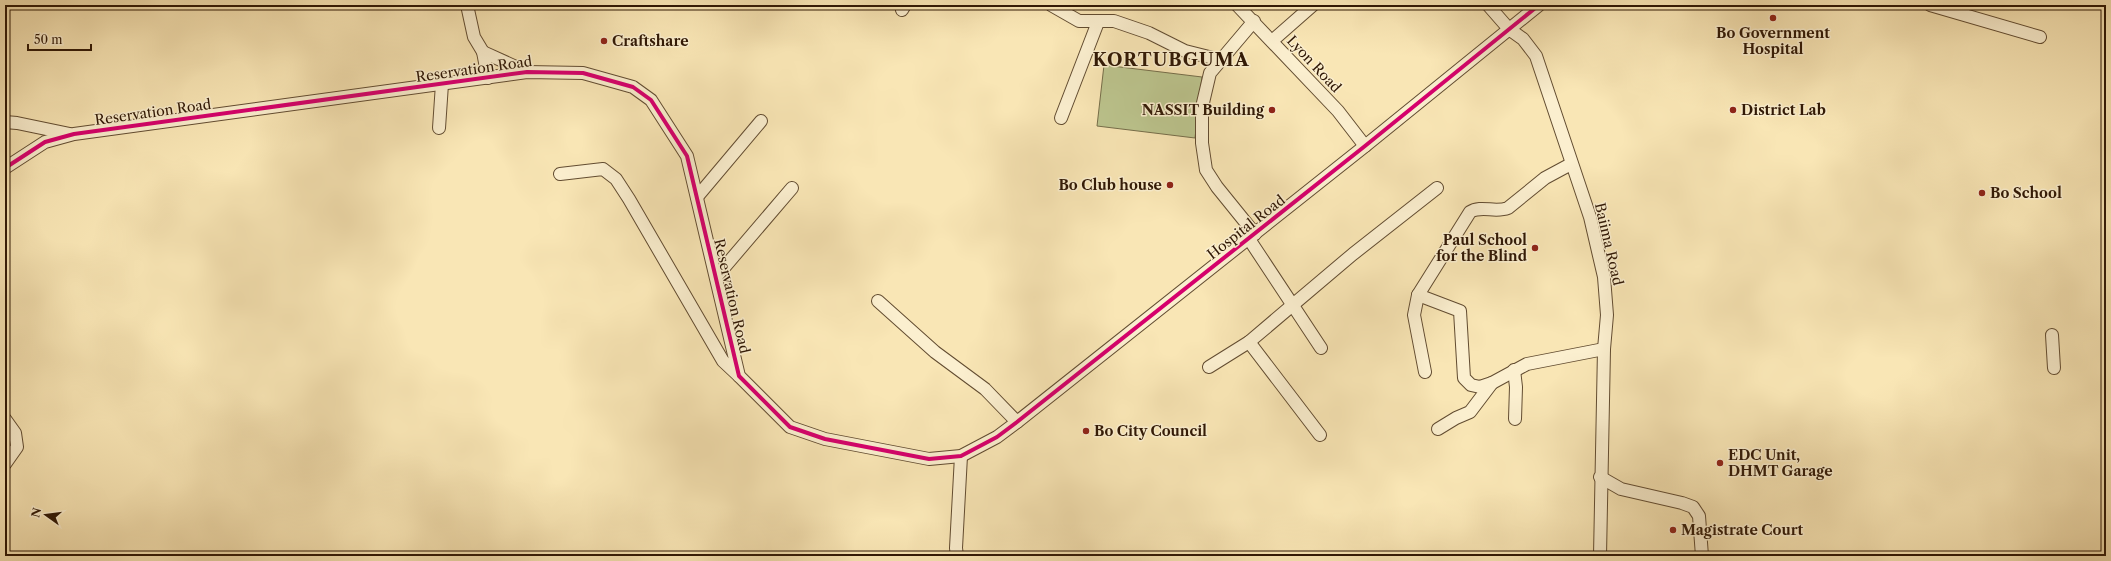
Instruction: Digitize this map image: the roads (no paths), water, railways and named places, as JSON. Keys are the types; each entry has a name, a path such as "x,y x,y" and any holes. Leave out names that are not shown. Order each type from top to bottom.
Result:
{"street":[{"path":"467,5 474,37 483,52 488,78"},
{"path":"1051,5 1079,21 1114,21 1149,33 1185,52 1221,60"},
{"name":"Lyon Road","path":"1237,5 1254,21 1338,111 1365,146"},
{"path":"1272,41 1313,5"},
{"name":"Baiima Road","path":"1488,5 1509,29 1523,39 1536,56 1567,144 1571,164 1590,217 1604,277 1607,315 1604,349 1600,477 1600,556"},
{"name":"Hospital Road","path":"961,456 997,437 1017,422 1252,237 1539,5"},
{"path":"1930,5 2040,37"},
{"path":"1254,21 1210,73 1202,107 1202,143 1206,170 1216,188 1252,237 1320,348"},
{"path":"1061,118 1098,22"},
{"path":"483,52 527,72"},
{"name":"Reservation Road","path":"5,168 45,142 74,134 527,72 583,73 633,86 651,100 687,156 739,376"},
{"path":"439,128 442,84"},
{"path":"697,197 761,121"},
{"path":"5,122 74,134"},
{"path":"1426,372 1414,314 1418,295 1470,212 1475,208 1500,211 1508,208 1545,178 1571,164"},
{"path":"560,174 603,169 616,179 724,361 790,427 825,439 929,459 961,456 956,548 957,556"},
{"path":"716,277 792,188"},
{"path":"1209,367 1249,342 1353,254 1438,188"},
{"path":"1418,295 1460,311 1464,378 1471,385 1480,387 1492,383 1527,364 1604,349"},
{"path":"878,301 935,352 984,389 1017,422"},
{"path":"2052,335 2054,368"},
{"path":"1249,342 1320,435"},
{"path":"1514,370 1516,388 1515,419"},
{"path":"1438,429 1456,418 1470,412 1492,383"},
{"path":"5,419 15,433 17,447 5,464"},
{"path":"1600,477 1621,489 1682,503 1693,507 1699,516 1702,556"}],"place":[{"name":"Bo Government Hospital","path":"1773,18"},
{"name":"Craftshare","path":"604,41"},
{"name":"NASSIT Building","path":"1272,110"},
{"name":"District Lab","path":"1733,110"},
{"name":"Bo Club house","path":"1170,185"},
{"name":"Bo School","path":"1982,193"},
{"name":"Paul School for the Blind","path":"1535,248"},
{"name":"Bo City Council","path":"1086,431"},
{"name":"EDC Unit, DHMT Garage","path":"1720,463"},
{"name":"Magistrate Court","path":"1673,530"}],"district":[{"name":"KORTUBGUMA","path":"1171,60"}]}
